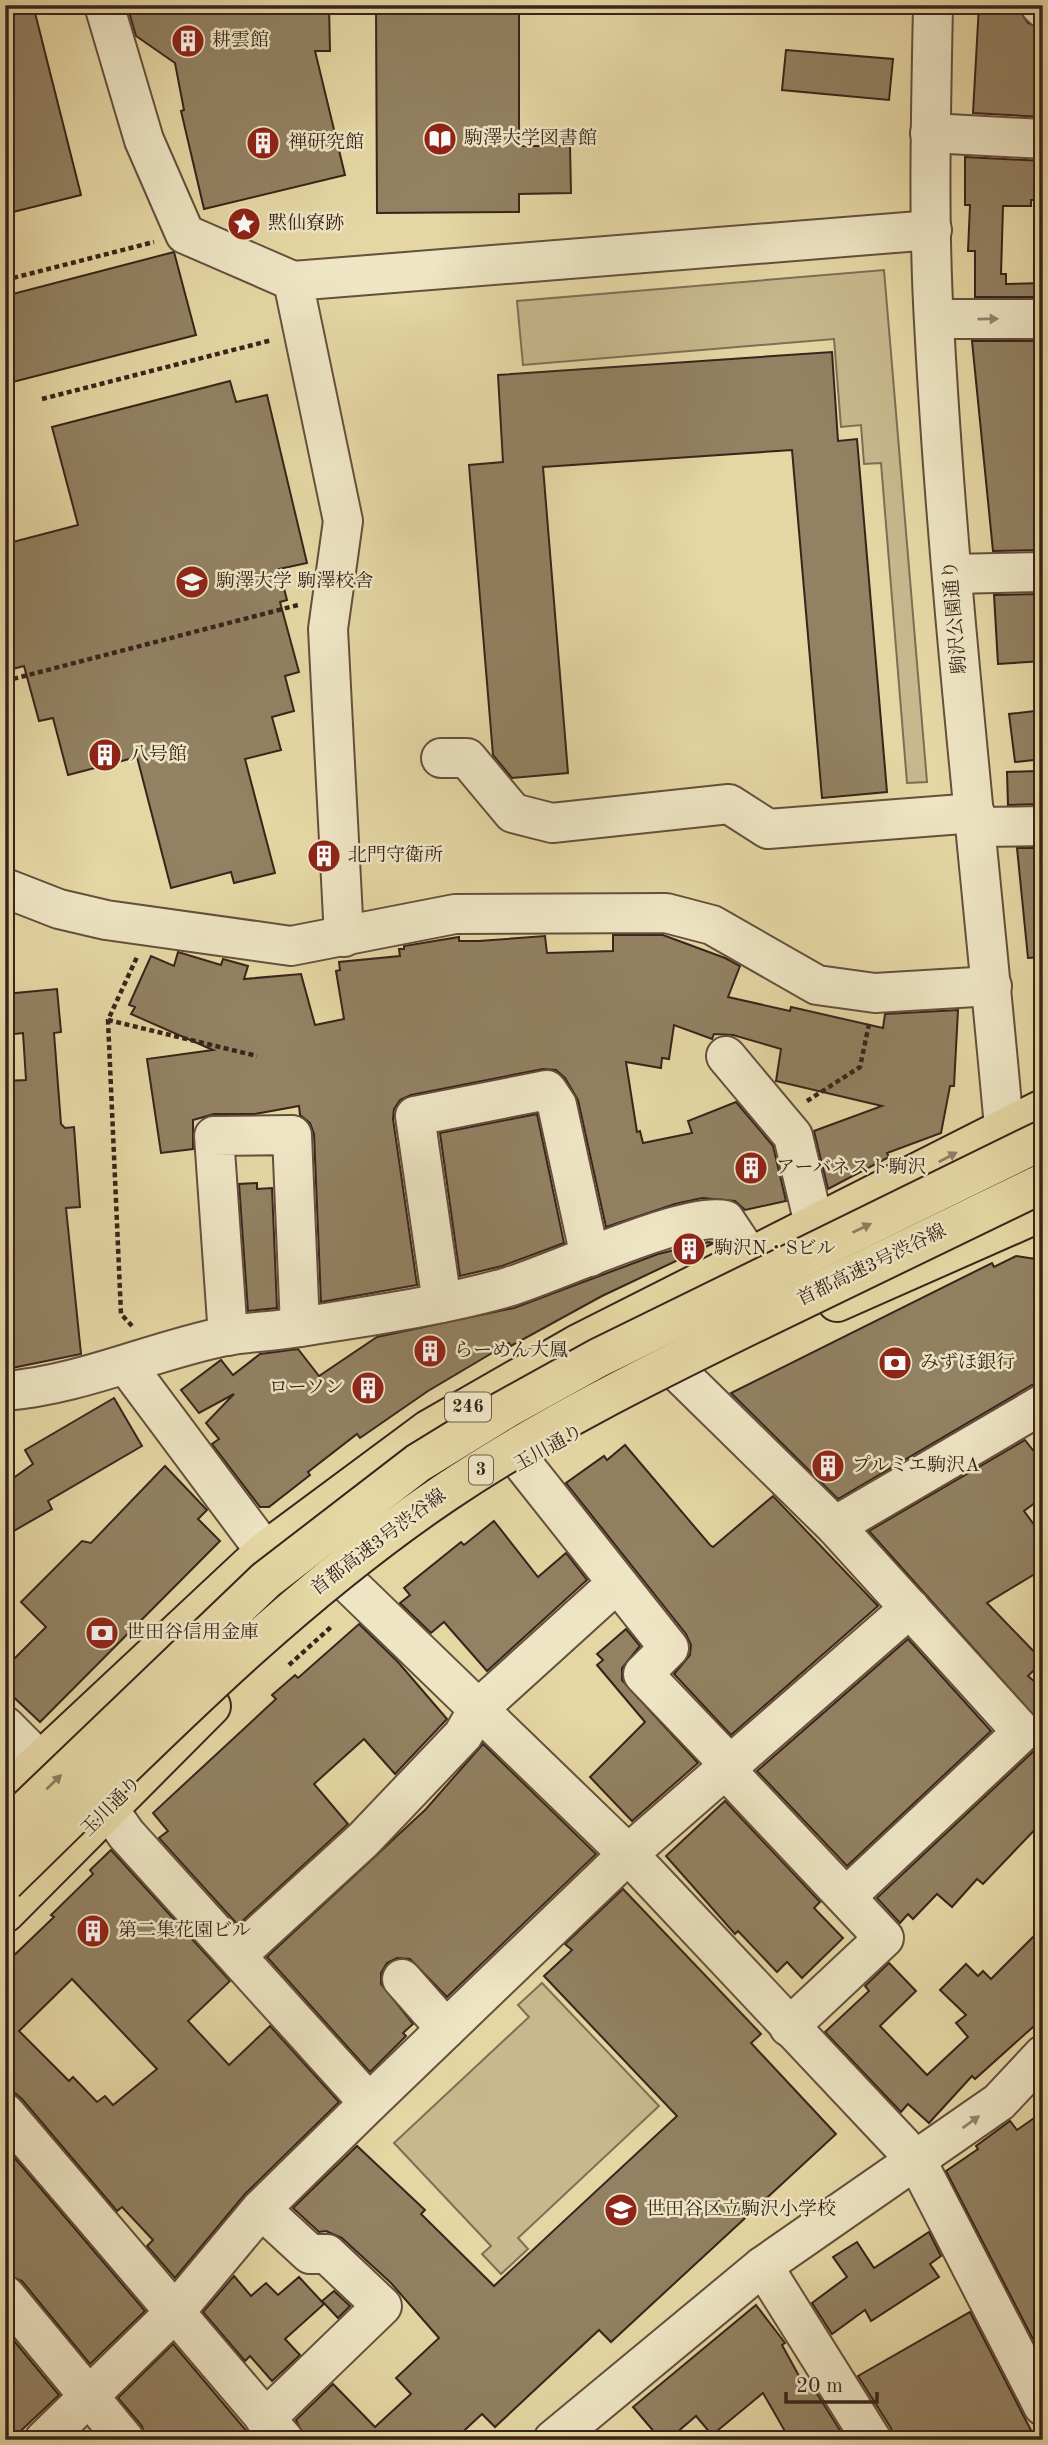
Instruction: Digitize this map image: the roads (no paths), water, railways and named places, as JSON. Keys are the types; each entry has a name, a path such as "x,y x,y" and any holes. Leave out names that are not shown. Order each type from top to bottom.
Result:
{"highway":[{"name":"246","path":"5,1794 265,1551 428,1430 578,1344 1043,1109"},
{"name":"首都高速3号渋谷線","path":"5,1830 266,1580 418,1463 506,1409 598,1358 1043,1140"},
{"name":"玉川通り","path":"5,1913 285,1635 412,1535 523,1464 681,1375 1041,1207"},
{"name":"首都高速3号渋谷線","path":"5,1882 234,1660 376,1541 447,1491 526,1442 616,1392 1041,1207"}],"street":[{"path":"104,5 144,140 186,234 293,281 932,230"},
{"name":"駒沢公園通り","path":"933,5 930,134 934,319 951,574 1004,1127 1041,1207"},
{"path":"930,134 1043,139"},
{"path":"293,281 343,521 328,629 344,937"},
{"path":"934,319 1043,318"},
{"path":"951,574 1043,572"},
{"path":"442,758 467,758 513,813 552,823 729,804 768,829 976,820 1043,826"},
{"path":"5,888 59,909 106,920 291,946 455,914 666,913 712,925 817,985 875,993 992,986"},
{"path":"726,1056 793,1136 814,1224"},
{"path":"442,1303 415,1116 547,1090 557,1105 590,1257"},
{"path":"228,1336 214,1136 292,1135 300,1327"},
{"path":"5,1391 142,1360 228,1336 442,1303 509,1286 648,1236 716,1218 725,1220 748,1256"},
{"path":"142,1360 265,1551"},
{"path":"681,1375 835,1526 1022,1732 847,1896"},
{"path":"835,1526 1043,1404"},
{"path":"523,1464 669,1648 643,1674 884,1938 789,2027"},
{"path":"349,1584 628,1854 915,2162 1043,2406"},
{"path":"237,1955 363,1840 463,1735 478,1709 616,1584"},
{"path":"44,2440 174,2313 261,2209 369,2103 628,1854 909,1608"},
{"path":"5,1727 39,1760"},
{"path":"110,1811 126,1834 369,2103"},
{"path":"402,1979 446,2029"},
{"path":"553,2440 763,2266 999,2102 1043,2055"},
{"path":"8,2123 275,2429 382,2306 327,2254 310,2254 261,2209"},
{"path":"763,2266 872,2440"},
{"path":"5,2295 125,2440"}],"place":[{"name":"耕雲館","path":"188,41"},
{"name":"駒澤大学図書館","path":"440,139"},
{"name":"禅研究館","path":"263,143"},
{"name":"黙仙寮跡","path":"244,224"},
{"name":"駒澤大学 駒澤校舎","path":"192,582"},
{"name":"八号館","path":"105,755"},
{"name":"北門守衛所","path":"324,856"},
{"name":"アーバネスト駒沢","path":"751,1168"},
{"name":"駒沢N・Sビル","path":"689,1249"},
{"name":"らーめん大鳳","path":"430,1351"},
{"name":"みずほ銀行","path":"895,1363"},
{"name":"ローソン","path":"368,1388"},
{"name":"プルミエ駒沢A","path":"828,1466"},
{"name":"世田谷信用金庫","path":"102,1633"},
{"name":"第二集花園ビル","path":"93,1931"},
{"name":"世田谷区立駒沢小学校","path":"621,2210"}]}
